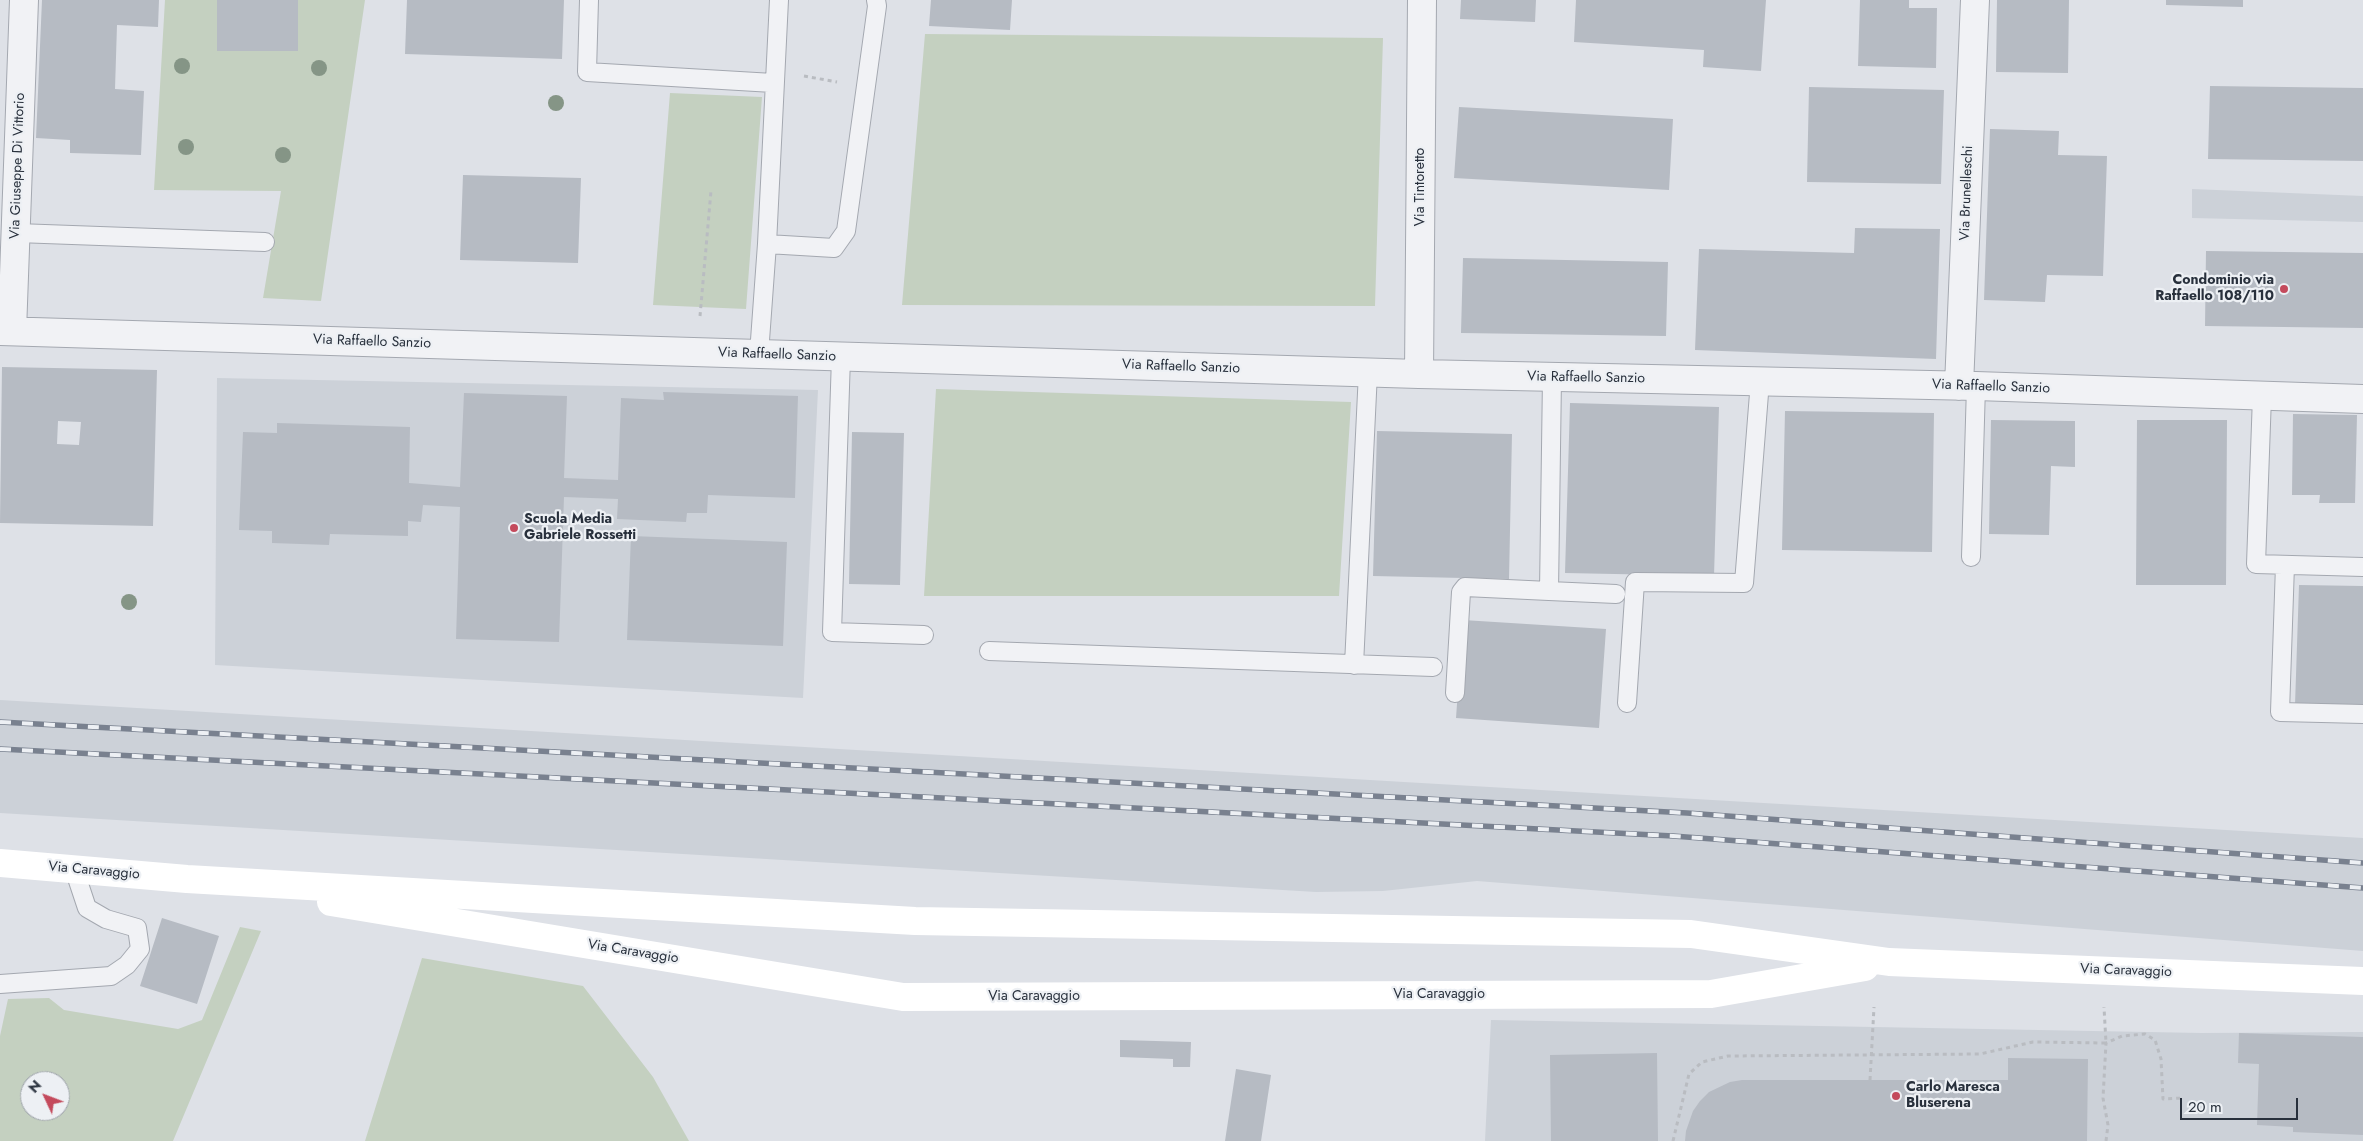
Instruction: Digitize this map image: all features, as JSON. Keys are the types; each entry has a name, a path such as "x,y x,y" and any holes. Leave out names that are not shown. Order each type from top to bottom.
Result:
{"street":[{"name":"Via Giuseppe Di Vittorio","path":"6,331 16,233 24,0"},
{"name":"Via Tintoretto","path":"1419,374 1422,0"},
{"name":"Via Brunelleschi","path":"1967,386 1975,0"},
{"name":"Via Raffaello Sanzio","path":"6,331 1419,374 1967,386 2363,399"},
{"name":"Via Caravaggio","path":"0,863 187,879 915,921 1691,934 1888,962 2363,981"},
{"name":"Via Caravaggio","path":"187,879 903,997 1711,994 1888,962"}],"lane":[{"path":"589,0 587,72 773,78"},
{"path":"759,354 767,244 773,78 779,0"},
{"path":"767,244 834,248 846,231 877,6 876,0"},
{"path":"16,233 265,242"},
{"path":"841,356 832,632 924,636"},
{"path":"1354,665 1368,372"},
{"path":"1549,592 1552,377"},
{"path":"1627,703 1635,582 1744,583 1760,381"},
{"path":"1967,386 1971,557"},
{"path":"2262,396 2256,564 2363,567"},
{"path":"2285,565 2280,712 2363,714"},
{"path":"1454,693 1461,592 1466,587 1616,594"},
{"path":"989,651 1433,667"},
{"path":"0,984 110,976 128,965 140,949 136,928 106,919 87,908 74,869"}],"path":[{"path":"773,78 810,76 865,88"},
{"path":"700,316 712,191"},
{"path":"1870,1080 1874,1007"},
{"path":"2104,1007 2106,1043 2103,1098 2108,1126 2106,1141"},
{"path":"1673,1141 1689,1074 1702,1062 1728,1056 1980,1054 2033,1042 2106,1043 2122,1036 2145,1034 2155,1040 2161,1058 2164,1099 2183,1098"}],"shaded area":[{"path":"2192,189 2363,196 2363,222 2192,218"},
{"name":"Scuola Media Gabriele Rossetti","path":"217,378 818,390 803,698 215,665"},
{"path":"0,700 2363,838 2363,951 1477,881 1383,891 1316,892 0,813"},
{"path":"1491,1020 2202,1033 2363,1032 2363,1141 1485,1141"}],"green space":[{"path":"165,0 365,0 321,301 263,298 281,191 154,190"},
{"path":"925,34 1383,38 1375,306 902,305"},
{"path":"670,93 762,97 746,309 653,305"},
{"path":"936,389 1351,402 1339,596 924,596"},
{"path":"240,927 261,931 173,1141 0,1141 0,1036 8,999 49,998 64,1010 178,1029 202,1020"},
{"path":"422,958 583,986 653,1077 689,1141 365,1141"}],"building":[{"path":"42,0 159,0 158,27 117,25 115,89 144,91 141,155 70,153 70,140 36,138"},
{"path":"217,0 298,0 298,51 217,51"},
{"path":"407,0 564,0 562,59 405,54"},
{"path":"931,0 1012,0 1010,30 929,26"},
{"path":"1461,0 1536,0 1535,22 1460,19"},
{"path":"1576,0 1766,0 1761,71 1703,67 1704,50 1574,42"},
{"path":"1860,0 1909,0 1909,8 1937,8 1936,68 1858,66"},
{"path":"1997,0 2069,0 2068,73 1996,72"},
{"path":"2166,0 2243,0 2243,7 2166,5"},
{"path":"2210,86 2363,88 2363,161 2208,159"},
{"path":"1809,87 1944,90 1941,184 1807,182"},
{"path":"1459,107 1673,119 1669,190 1454,178"},
{"path":"1990,129 2059,131 2058,155 2107,156 2103,276 2047,275 2045,302 1984,300"},
{"path":"463,175 581,178 578,263 460,260"},
{"path":"1855,228 1940,229 1936,359 1695,350 1699,249 1854,253"},
{"name":"Condominio via Raffaello 108/110","path":"2206,251 2363,253 2363,328 2205,326"},
{"path":"1463,258 1668,262 1666,336 1461,333"},
{"path":"2,367 157,370 153,526 0,523","holes":["58,421 81,422 79,445 57,444"]},
{"path":"663,392 798,396 795,498 708,495 707,513 687,513 686,522 617,519 618,499 564,497 559,642 456,639 460,507 423,505 421,522 408,521 408,536 330,534 329,545 272,543 272,531 239,530 243,432 277,433 277,423 410,427 409,483 460,487 464,393 567,396 564,478 618,480 621,398 664,400"},
{"path":"1570,403 1719,407 1714,576 1565,573"},
{"path":"1785,411 1934,413 1932,552 1782,550"},
{"path":"2293,414 2357,415 2355,503 2319,503 2320,495 2292,495"},
{"path":"1991,420 2075,421 2075,467 2051,466 2049,535 1989,534"},
{"path":"2137,420 2227,420 2226,585 2136,585"},
{"path":"1377,431 1512,434 1509,579 1373,576"},
{"path":"852,432 904,433 900,585 849,584"},
{"path":"631,536 787,542 783,646 627,640"},
{"path":"2299,585 2363,586 2363,707 2295,705"},
{"path":"1463,620 1606,629 1599,728 1456,718"},
{"path":"162,918 219,936 197,1004 140,986"},
{"path":"2239,1033 2363,1037 2363,1135 2293,1132 2293,1127 2257,1125 2259,1064 2238,1063"},
{"path":"1120,1040 1191,1042 1190,1067 1173,1067 1173,1059 1120,1057"},
{"path":"1657,1053 1658,1141 1551,1141 1550,1055"},
{"name":"Carlo Maresca Bluserena","path":"2008,1058 2088,1059 2087,1141 1685,1141 1686,1131 1693,1111 1700,1101 1709,1092 1730,1082 1742,1080 2008,1080"},
{"path":"1236,1069 1271,1075 1261,1141 1225,1141"}],"railway":[{"path":"0,722 1687,813 2363,863"},
{"path":"0,749 1673,836 2363,888"}],"place":[{"name":"Condominio via Raffaello 108/110","path":"2284,289"},
{"name":"Scuola Media Gabriele Rossetti","path":"514,528"},
{"name":"Carlo Maresca Bluserena","path":"1896,1096"}]}
